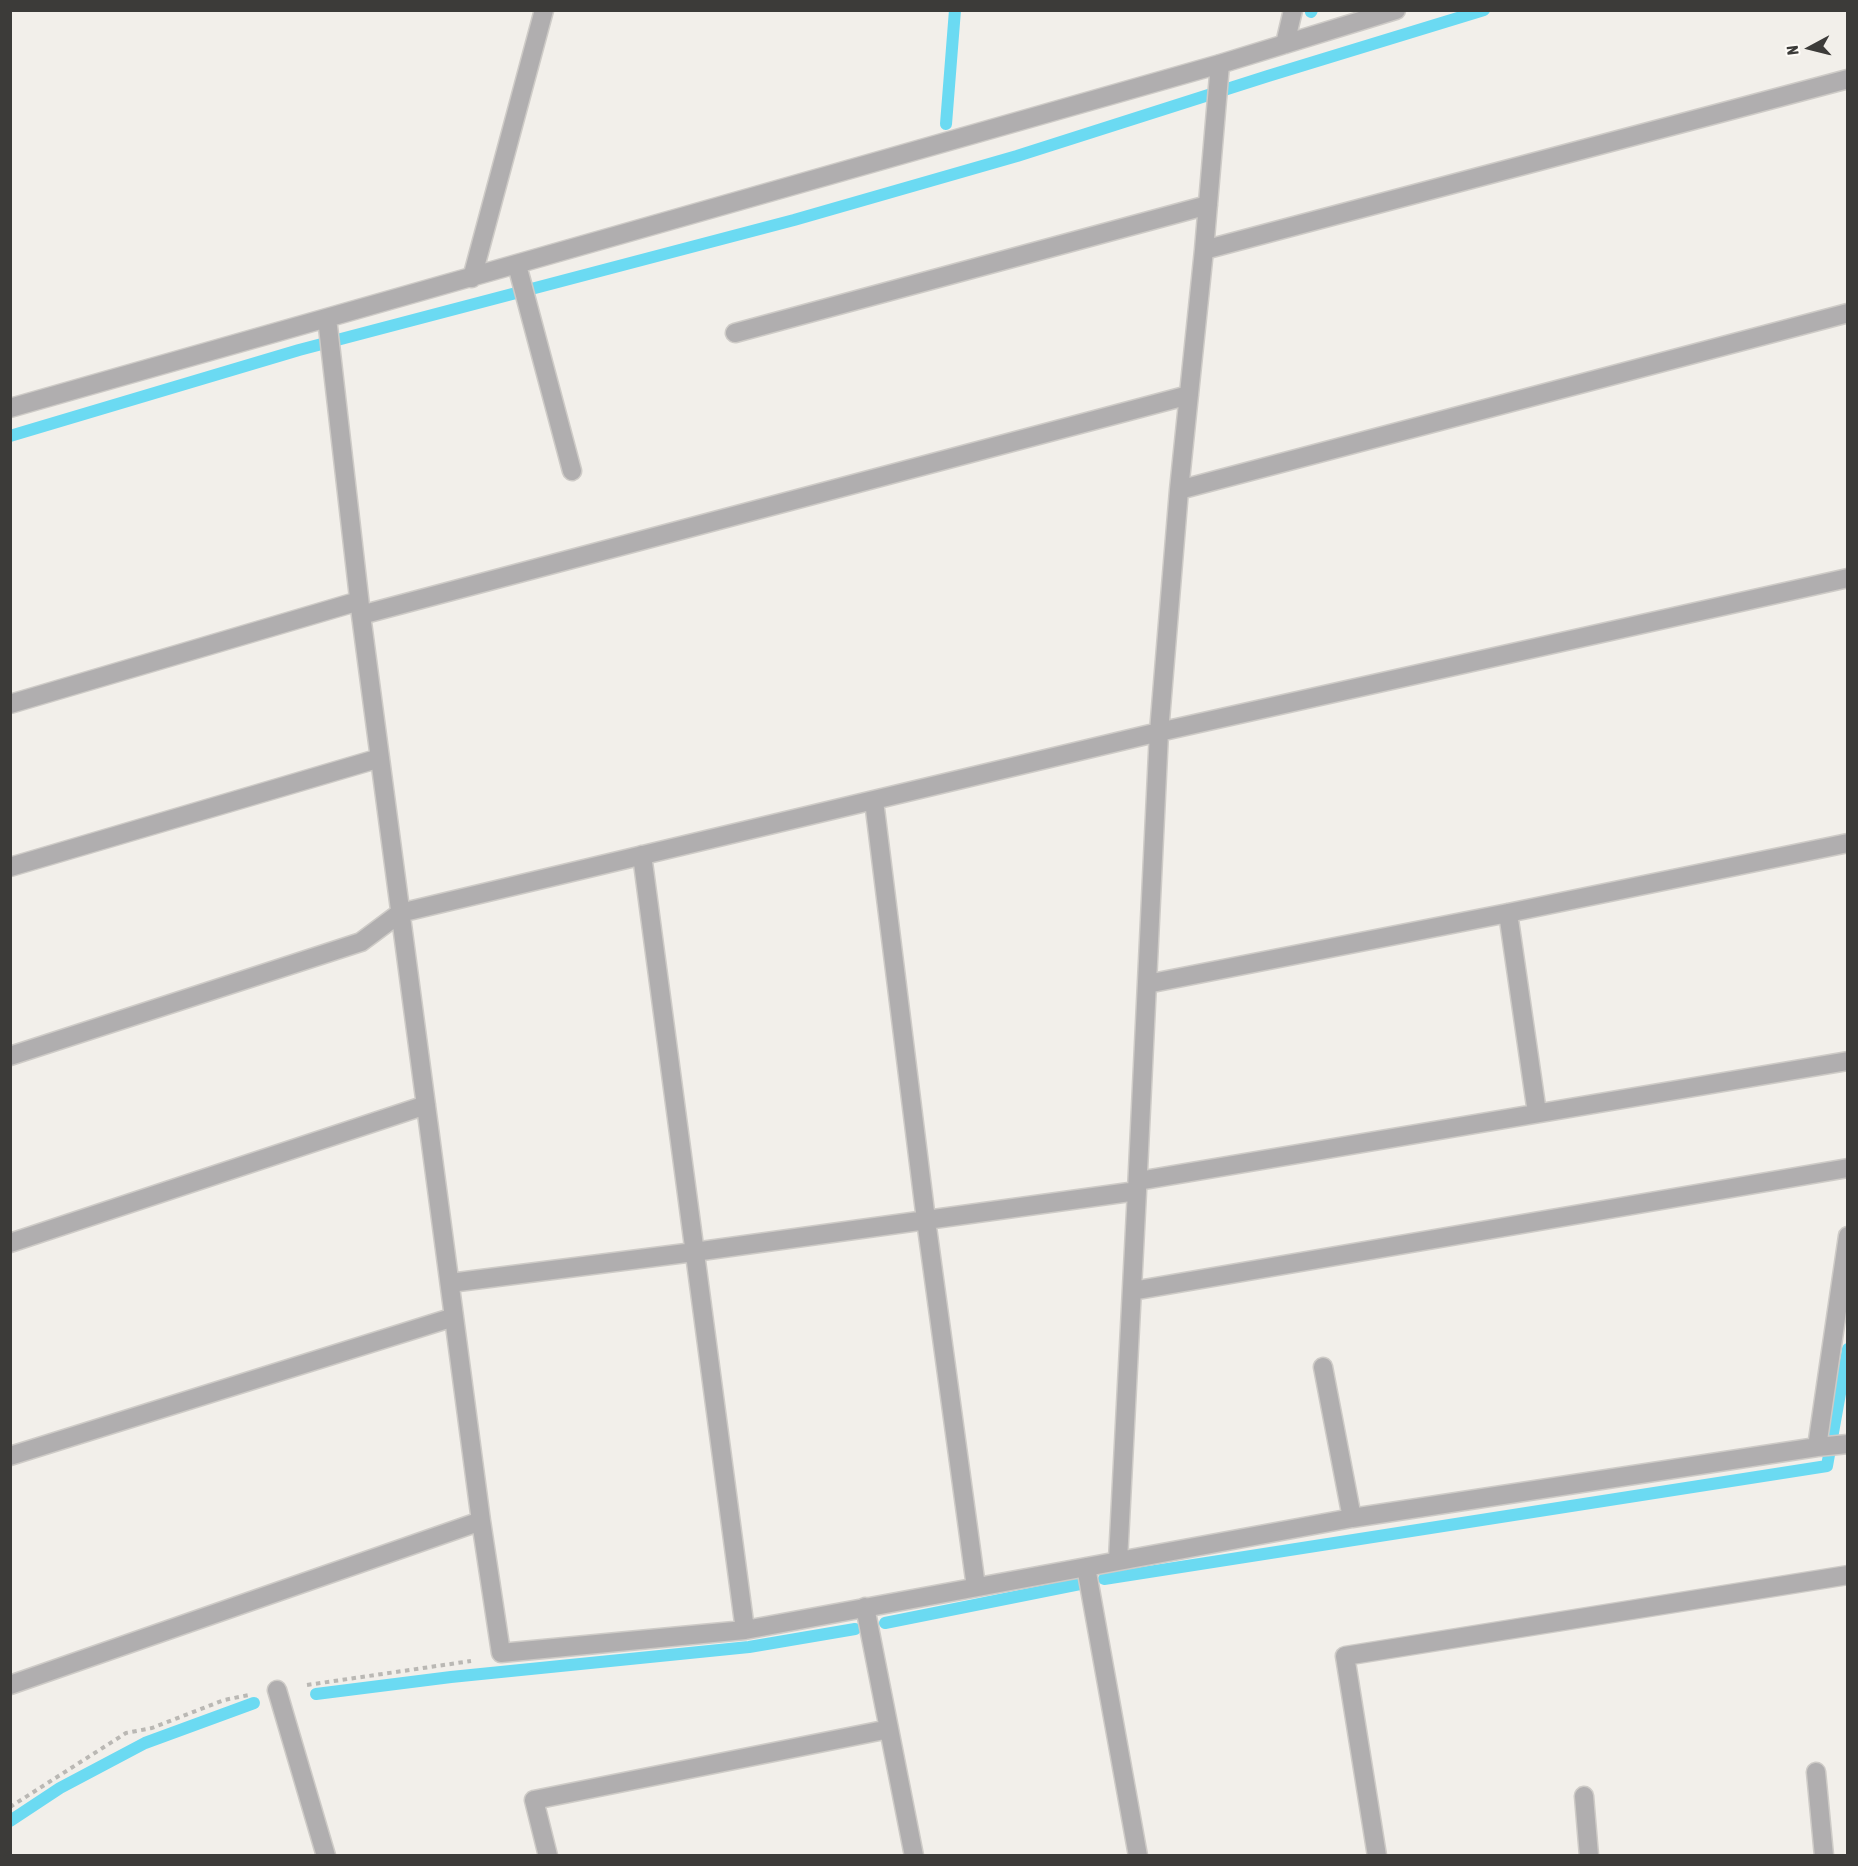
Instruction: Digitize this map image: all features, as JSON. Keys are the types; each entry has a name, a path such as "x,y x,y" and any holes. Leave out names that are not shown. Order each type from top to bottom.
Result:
{"street":[{"path":"472,278 544,10"},
{"path":"1285,44 1293,10"},
{"path":"10,408 329,334 472,278 519,272 1396,10"},
{"path":"1118,1560 1159,732 1179,490 1204,250 1220,64"},
{"path":"1204,250 1848,79"},
{"path":"735,333 1208,205"},
{"path":"519,272 572,471"},
{"path":"1179,490 1848,313"},
{"path":"329,334 360,608 481,1521 501,1653 744,1630 1352,1518 1831,1446 1848,1236"},
{"path":"10,704 360,608 1189,395"},
{"path":"10,1056 361,942 400,913 1159,732 1848,578"},
{"path":"10,867 380,758"},
{"path":"874,801 926,1220 976,1587"},
{"path":"1147,984 1848,843"},
{"path":"642,855 744,1630"},
{"path":"1508,913 1537,1113"},
{"path":"450,1283 926,1220 1138,1186 1537,1113 1848,1061"},
{"path":"10,1242 426,1106"},
{"path":"1132,1291 1848,1168"},
{"path":"10,1456 454,1317"},
{"path":"1323,1367 1352,1518"},
{"path":"10,1685 481,1521"},
{"path":"1086,1567 1138,1856"},
{"path":"1377,1856 1345,1656 1848,1575"},
{"path":"865,1607 914,1856"},
{"path":"277,1690 326,1856"},
{"path":"548,1856 534,1800 889,1729"},
{"path":"1816,1772 1824,1856"},
{"path":"1584,1796 1589,1856"}],"path":[{"path":"10,1807 126,1733 152,1728 224,1700 478,1660 501,1653"}],"waterway":[{"path":"946,124 955,10"},
{"path":"10,436 299,350 794,220 1017,156 1484,10"},
{"path":"1104,1579 1827,1466 1848,1349"},
{"path":"885,1623 1080,1584"},
{"path":"316,1694 451,1677 749,1647 855,1629"},
{"path":"10,1821 60,1788 145,1743 254,1703"}]}
